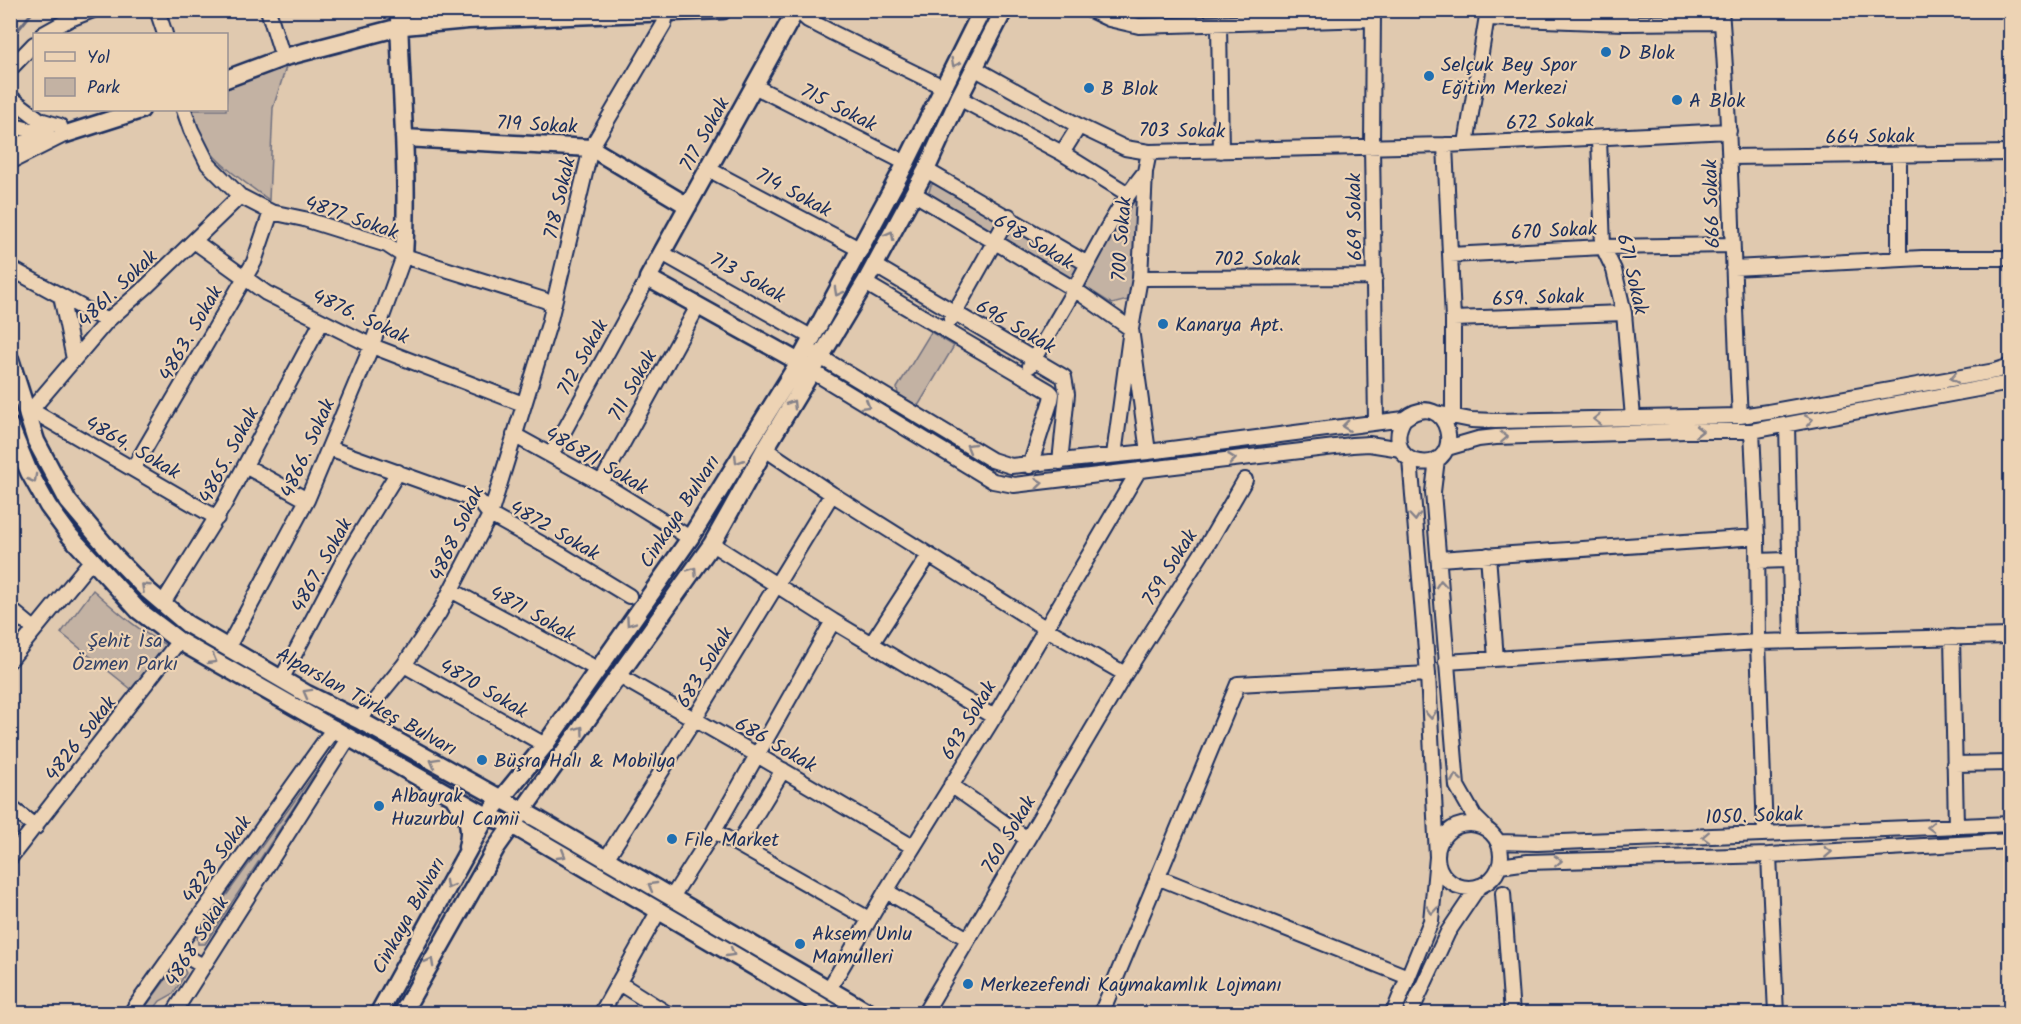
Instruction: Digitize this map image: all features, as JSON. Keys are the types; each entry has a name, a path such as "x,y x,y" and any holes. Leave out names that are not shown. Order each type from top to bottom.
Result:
{"main road":[{"path":"228,67 280,48 399,18 454,10"},
{"path":"228,78 399,18 468,20 723,10"},
{"name":"717 Sokak","path":"648,278 797,10"},
{"name":"Cinkaya Bulvarı","path":"402,1014 490,859 712,544 765,449 861,250 982,10"},
{"name":"Cinkaya Bulvarı","path":"378,1014 487,816 545,745 690,538 810,356 865,283 926,170 1004,10"},
{"path":"399,18 404,138 404,256"},
{"path":"63,130 107,111"},
{"path":"63,130 137,111"},
{"name":"719 Sokak","path":"404,138 591,148 688,206"},
{"path":"648,278 698,306 810,356"},
{"name":"Alparslan Türkeş Bulvarı","path":"10,359 36,441 68,501 116,558 187,624 307,694 359,720 501,799 517,819 658,912 826,1011"},
{"name":"Alparslan Türkeş Bulvarı","path":"10,426 29,472 48,506 91,561 138,610 179,640 487,816 517,819 606,859 871,1014"},
{"path":"450,795 465,813 470,828 465,856"}],"street":[{"path":"45,33 93,10"},
{"path":"157,10 165,33"},
{"path":"268,10 280,48"},
{"path":"797,10 808,20 943,87"},
{"path":"1090,10 1139,26 1373,15"},
{"name":"718 Sokak","path":"553,305 591,148 664,24 667,12"},
{"path":"1466,144 1488,14 1624,23 1721,16"},
{"name":"669 Sokak","path":"1373,15 1372,146 1376,422"},
{"name":"666 Sokak","path":"1721,16 1729,131 1740,416"},
{"path":"1219,24 1221,151"},
{"path":"10,69 33,45"},
{"name":"703 Sokak","path":"974,68 1079,126 1125,148 1149,152 1372,146"},
{"name":"715 Sokak","path":"754,86 906,164"},
{"path":"10,97 40,120 63,130"},
{"path":"960,98 1062,153 1128,194"},
{"name":"4877 Sokak","path":"184,111 208,165 240,196 270,212 304,219 387,245 404,256 544,300 553,305"},
{"path":"10,125 30,130 63,130"},
{"path":"1062,153 1079,126"},
{"path":"10,146 63,130"},
{"path":"10,162 63,130"},
{"name":"672 Sokak","path":"1372,146 1599,139 1729,131"},
{"name":"671 Sokak","path":"1599,139 1603,247 1614,270 1624,314 1633,418"},
{"path":"1445,145 1453,319 1453,417"},
{"name":"700 Sokak","path":"1114,455 1140,278 1145,172 1149,152"},
{"name":"664 Sokak","path":"1729,157 2010,153"},
{"path":"1899,155 1899,259"},
{"name":"714 Sokak","path":"708,169 861,250"},
{"name":"698 Sokak","path":"926,170 1009,216 1086,263"},
{"path":"1025,376 1086,263 1128,194 1145,172"},
{"name":"698 Sokak","path":"913,192 1074,289 1131,328"},
{"name":"4861. Sokak","path":"28,410 107,321 146,287 240,196"},
{"name":"4863. Sokak","path":"133,469 254,262 270,212"},
{"path":"945,330 1009,216"},
{"name":"4876. Sokak","path":"194,241 266,293 372,346 523,404"},
{"name":"670 Sokak","path":"1450,255 1603,247 1732,244"},
{"name":"713 Sokak","path":"662,253 810,356"},
{"name":"4866. Sokak","path":"228,647 307,500 372,346 404,256"},
{"path":"1733,268 1899,259 2010,258"},
{"name":"696 Sokak","path":"874,265 1064,377 1066,394 1060,462"},
{"path":"10,268 107,321"},
{"name":"702 Sokak","path":"1140,278 1375,277"},
{"name":"712 Sokak","path":"551,455 648,278"},
{"name":"696 Sokak","path":"865,283 1044,387 1052,394 1030,466"},
{"path":"61,296 74,359"},
{"name":"4868 Sokak","path":"359,720 404,665 439,613 490,515 553,305"},
{"name":"711 Sokak","path":"601,483 698,306"},
{"name":"659. Sokak","path":"1453,319 1624,314"},
{"name":"4865. Sokak","path":"163,603 217,518 322,321"},
{"name":"700 Sokak","path":"1131,328 1148,452"},
{"path":"810,356 992,460 1011,466 1030,466 1148,452 1404,419 1419,411 1471,420 1495,421 1740,416 1983,373 2010,366"},
{"path":"810,356 993,482 1003,485 1369,444 1405,454 1420,463 1437,459 1447,448 1450,436 1443,420 1428,411"},
{"path":"1447,448 1478,439 1496,437 1752,431 2010,383"},
{"path":"1983,387 2010,391"},
{"name":"4864. Sokak","path":"28,410 217,518"},
{"path":"1404,419 1398,434 1405,454 1428,674 1437,857 1441,872 1447,880 1465,888 1486,884 1495,876 1502,855 1499,842 1494,834 1474,816 1457,786 1433,492 1437,459"},
{"path":"1786,425 1792,641"},
{"path":"1752,431 1765,834"},
{"name":"4868/1 Sokak","path":"514,435 601,483 690,538"},
{"name":"4872 Sokak","path":"330,448 480,502 490,515 628,596"},
{"path":"765,449 832,494 1045,628 1125,674"},
{"path":"245,466 307,500"},
{"name":"693 Sokak","path":"830,989 869,919 994,717 1139,470"},
{"name":"4867. Sokak","path":"282,678 344,560 398,472"},
{"name":"759 Sokak","path":"1125,674 1209,542 1245,480"},
{"name":"683 Sokak","path":"606,859 832,494"},
{"path":"1439,559 1757,537"},
{"path":"712,544 833,621 994,717"},
{"path":"872,643 929,555"},
{"path":"1488,555 1496,659"},
{"path":"1757,561 1790,560"},
{"path":"10,660 91,561"},
{"name":"4871 Sokak","path":"451,590 597,669"},
{"path":"10,609 34,629"},
{"path":"672,897 714,831 833,621"},
{"path":"1446,662 1758,642 2010,636"},
{"path":"1952,637 1956,826"},
{"name":"4826 Sokak","path":"10,858 179,640"},
{"name":"4870 Sokak","path":"404,665 545,745"},
{"name":"760 Sokak","path":"924,1014 1125,674"},
{"path":"1101,1014 1238,684 1428,674"},
{"name":"686 Sokak","path":"619,676 913,847"},
{"name":"4828 Sokak","path":"130,1014 334,728"},
{"name":"4868 Sokak","path":"173,1014 349,737"},
{"path":"1954,764 2010,763"},
{"path":"738,844 783,770"},
{"path":"951,785 1028,839"},
{"path":"10,807 36,827"},
{"path":"1393,1014 1431,921 1440,842 1446,833 1463,824 1485,827"},
{"name":"1050. Sokak","path":"1499,842 1548,843 2010,824"},
{"path":"714,831 869,919"},
{"name":"1050. Sokak","path":"1500,866 1528,862 1769,855 2010,841"},
{"path":"1769,855 1776,1014"},
{"path":"1157,877 1408,977"},
{"path":"1410,1014 1448,932 1479,886"},
{"path":"886,891 969,939"},
{"path":"1503,893 1512,1014"},
{"path":"601,1014 658,912"},
{"path":"175,950 203,966"},
{"path":"619,983 668,1014"}],"green space":[{"path":"287,64 273,108 269,200 220,162 201,139 195,125 190,111 228,111 228,89"},
{"path":"937,182 1001,217 992,232 930,195 931,185"},
{"path":"1134,197 1140,200 1134,275 1128,300 1112,304 1085,287 1092,265"},
{"path":"1013,223 1082,264 1073,280 1003,239"},
{"path":"931,332 954,346 918,406 898,394 897,388"},
{"name":"Şehit İsa Özmen Parkı","path":"93,590 137,627 166,645 131,689 61,633"},
{"path":"329,753 205,944 198,944 197,936"},
{"path":"178,966 186,973 173,994 160,1001 151,1013 141,1013 172,971"}],"waterway":[{"path":"10,40 34,10"}],"place":[{"name":"D Blok","path":"1606,52"},
{"name":"Selçuk Bey Spor Eğitim Merkezi","path":"1429,76"},
{"name":"B Blok","path":"1089,88"},
{"name":"A Blok","path":"1677,100"},
{"name":"Kanarya Apt.","path":"1163,324"},
{"name":"Büşra Halı & Mobilya","path":"482,760"},
{"name":"Albayrak Huzurbul Camii","path":"379,806"},
{"name":"File Market","path":"672,839"},
{"name":"Aksem Unlu Mamulleri","path":"800,944"},
{"name":"Merkezefendi Kaymakamlık Lojmanı","path":"968,984"}]}
